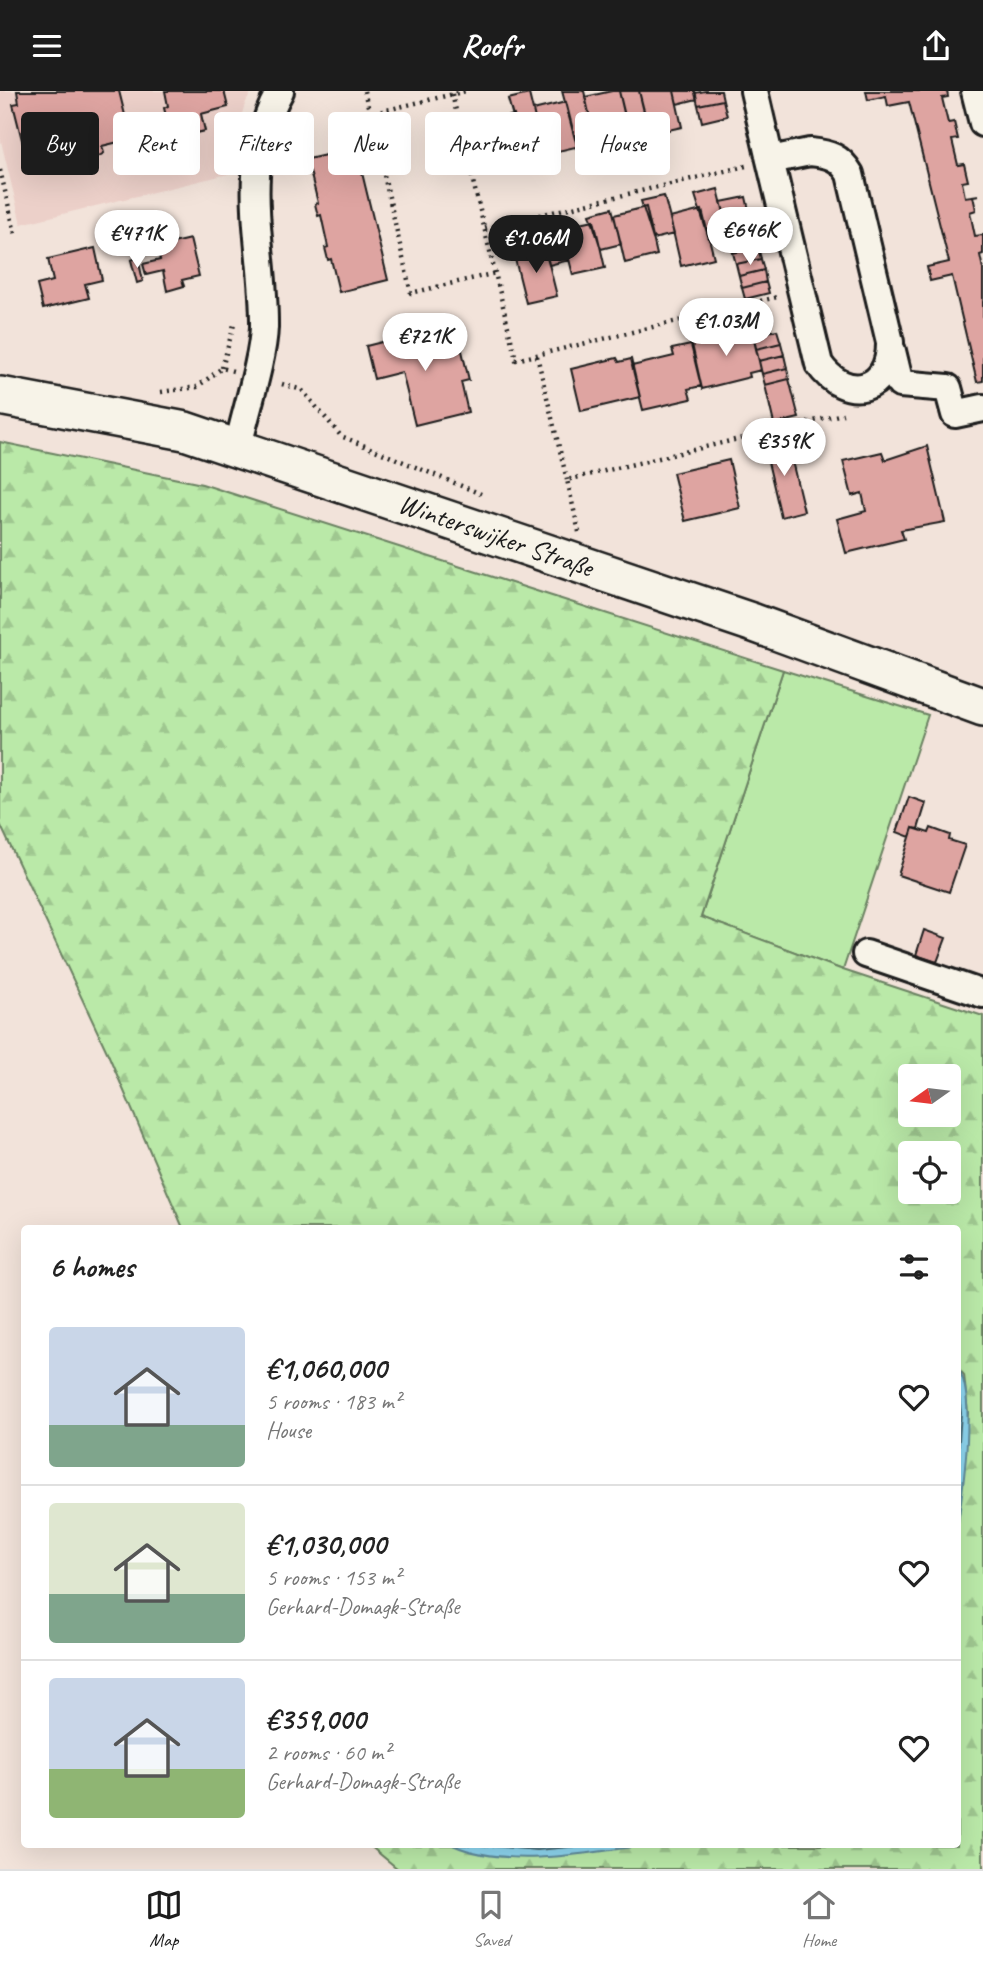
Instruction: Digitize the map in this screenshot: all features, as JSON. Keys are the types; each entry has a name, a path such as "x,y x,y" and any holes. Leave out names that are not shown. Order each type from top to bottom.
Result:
{"main road":[{"name":"Winterswijker Straße","path":"0,396 185,431 238,447 754,623 983,708"}],"street":[{"path":"238,447 264,329 254,179 262,133 280,91"},
{"path":"754,91 819,364 830,379 845,387 864,387 883,376 891,361 890,342"},
{"path":"975,91 983,123"},
{"path":"770,160 810,152 829,154 842,161 850,174 900,384 948,388 955,414 983,408"},
{"path":"866,954 983,994"}],"path":[{"path":"364,91 369,112"},
{"path":"378,112 466,91"},
{"path":"452,94 516,360 802,291"},
{"path":"485,228 770,160"},
{"path":"0,170 16,237"},
{"path":"384,175 411,293 496,273"},
{"path":"537,356 579,533"},
{"path":"567,480 848,413"}],"shaded area":[{"path":"0,91 252,91 243,112 214,112 214,175 224,175 21,224 0,137"}],"green space":[{"path":"0,442 202,484 783,670 701,917 843,970 983,1016 983,1869 398,1869 373,1848 465,1848 498,1856 537,1857 617,1848 961,1848 961,1487 968,1413 964,1375 961,1372 961,1225 182,1225 108,1054 0,824"},
{"path":"783,670 928,715 843,970 701,917"}],"water":[{"path":"961,1376 967,1399 968,1421 961,1500"},
{"path":"462,1848 623,1848 574,1855 522,1858"}],"building":[{"path":"17,91 119,91 124,112 113,112 113,143 102,146 104,153 99,156 99,112 21,112 21,136 13,104 19,103"},
{"path":"165,91 224,91 228,107 201,114 205,131 200,132 200,112 165,112 164,108 168,106"},
{"path":"562,91 584,91 589,112 575,112 575,139"},
{"path":"619,91 624,112 589,112 585,97"},
{"path":"619,91 639,91 644,112 624,112"},
{"path":"639,91 674,91 682,127 670,130 670,112 644,112"},
{"path":"674,91 695,91 697,99 677,104"},
{"path":"721,91 723,100 698,105 695,93"},
{"path":"866,91 947,91 948,97 942,98 948,123 954,122 958,139 952,140 958,165 964,164 968,181 962,182 965,197 979,195 973,196 976,210 970,212 975,236 983,235 983,254 980,255 983,269 983,381 977,382 952,276 930,281 927,267 949,262 909,102 888,106 886,96 868,100"},
{"path":"529,94 533,112 512,112 508,99"},
{"path":"723,100 727,116 702,122 698,105"},
{"path":"566,102 575,147 561,150 561,112 533,110"},
{"path":"328,154 328,175 363,175 388,280 339,292 331,259 328,260 325,248 328,247 321,215 318,216 315,204 318,203 311,175 314,175 314,158"},
{"path":"718,189 730,237 710,242 695,195"},
{"path":"664,196 674,234 653,239 641,201"},
{"path":"746,197 749,210 725,215 721,202"},
{"path":"646,207 657,255 625,263 614,215"},
{"path":"612,208 621,244 601,249 590,214"},
{"path":"702,210 714,258 681,266 670,218"},
{"path":"749,210 752,222 727,228 725,215"},
{"path":"133,220 139,244 114,251 108,226"},
{"path":"594,220 605,268 573,275 561,227"},
{"path":"560,221 569,260 549,265 538,226"},
{"path":"752,222 755,234 730,240 727,228"},
{"path":"755,234 758,247 733,253 730,240"},
{"path":"172,237 173,243 190,239 199,276 182,280 184,286 167,291 163,271 146,275 143,264 160,260 155,241"},
{"path":"758,247 761,259 736,264 733,253"},
{"path":"95,248 102,280 85,284 89,298 43,309 37,285 53,281 48,259"},
{"path":"545,248 557,296 526,303 514,255"},
{"path":"138,258 143,281 137,283 131,260"},
{"path":"761,259 764,270 739,276 736,264"},
{"path":"764,270 766,282 742,288 739,276"},
{"path":"766,282 769,293 745,299 742,288"},
{"path":"739,329 740,333 752,330 761,370 749,373 750,377 702,389 691,340"},
{"path":"777,330 781,343 756,349 753,335"},
{"path":"422,332 424,342 458,334 469,380 461,382 468,412 415,425 402,372 374,379 366,346"},
{"path":"781,343 784,355 759,361 756,349"},
{"path":"691,345 701,386 688,389 691,399 643,410 632,366 674,356 672,349"},
{"path":"784,355 787,368 762,374 759,361"},
{"path":"617,358 619,362 631,359 640,397 581,411 571,369"},
{"path":"787,368 789,379 765,385 762,374"},
{"path":"789,379 799,418 774,424 765,385"},
{"path":"787,440 804,511 781,517 764,445"},
{"path":"927,446 945,522 901,530 904,539 846,553 837,519 866,511 862,493 852,496 843,461 882,452 885,460"},
{"path":"729,460 740,508 685,521 673,473"},
{"path":"909,797 926,803 918,829 913,828 910,837 897,832"},
{"path":"913,828 929,833 931,828 950,835 949,840 965,845 949,892 898,875"},
{"path":"924,930 946,938 937,962 916,955"}]}
